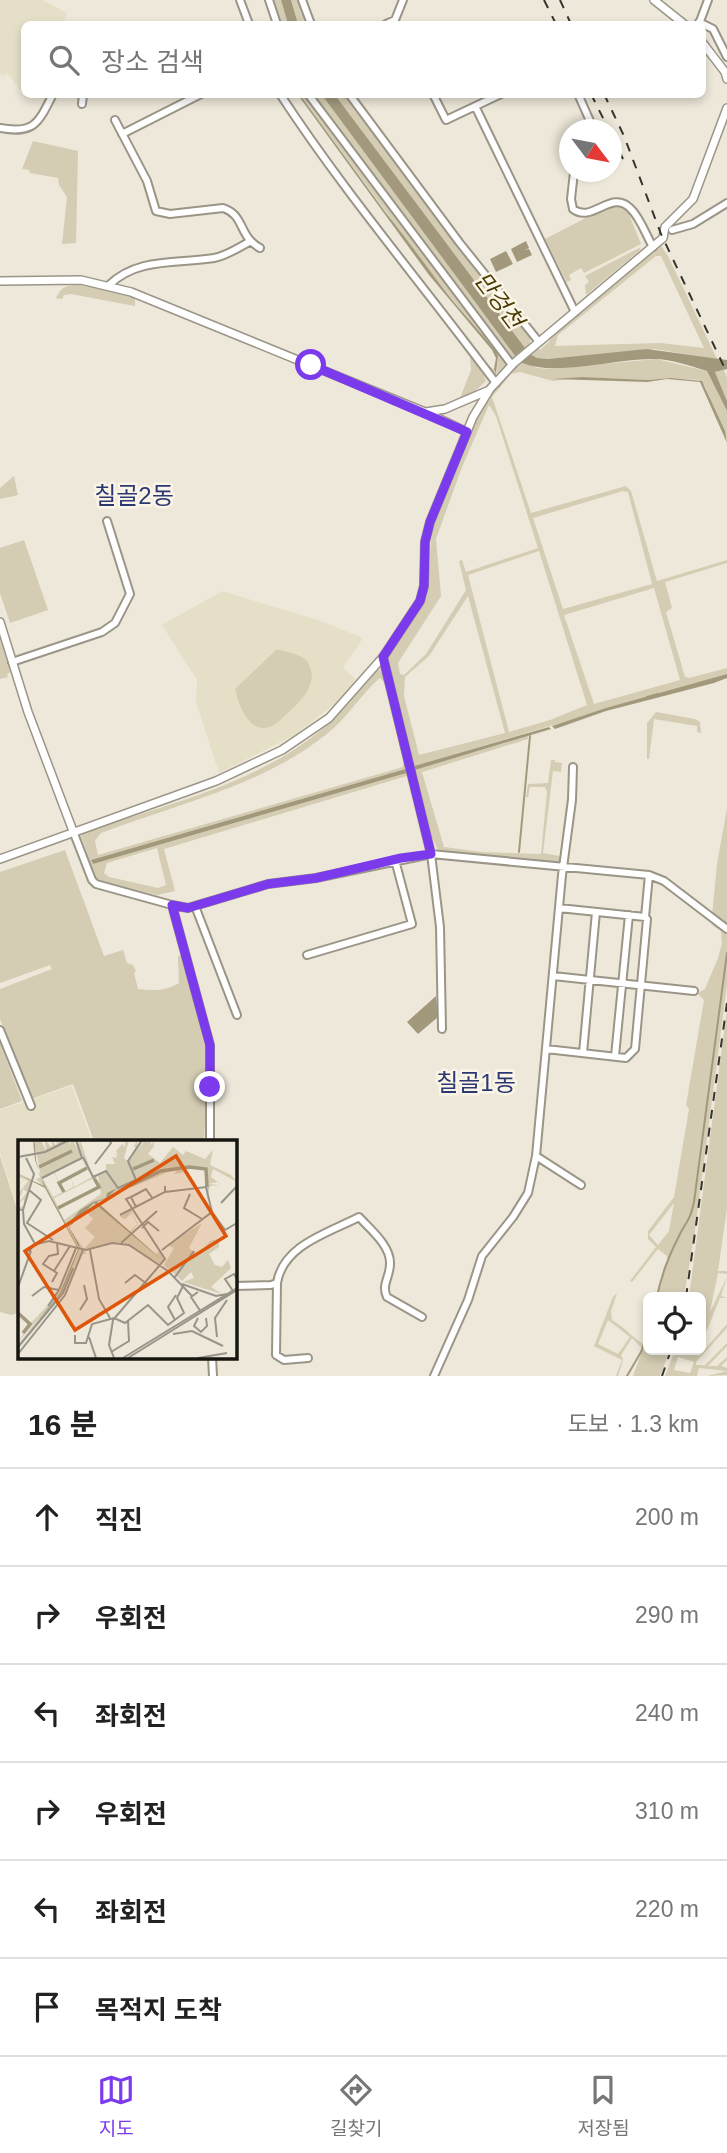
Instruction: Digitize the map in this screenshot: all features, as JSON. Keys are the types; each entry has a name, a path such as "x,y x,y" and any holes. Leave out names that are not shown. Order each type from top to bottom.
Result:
{"street":[{"path":"240,0 248,21"},
{"path":"269,0 276,21"},
{"path":"302,0 310,21"},
{"path":"393,21 403,0"},
{"path":"654,0 680,21"},
{"path":"700,21 708,0"},
{"path":"706,26 713,29 727,57"},
{"path":"706,47 725,72 727,79"},
{"path":"0,128 22,131 29,129 51,98"},
{"path":"82,98 82,104"},
{"path":"122,134 193,98"},
{"path":"283,98 345,189 496,383"},
{"path":"311,98 513,364"},
{"path":"352,98 536,344"},
{"path":"435,98 446,120 495,98"},
{"path":"580,98 589,119"},
{"path":"476,108 575,312"},
{"path":"425,412 445,409 489,389 536,344 663,238 666,226 693,199 727,108"},
{"path":"115,120 147,181 156,211 170,214 223,208 231,210 249,242 260,248"},
{"path":"573,182 573,209 587,214 610,203 623,203 633,211 653,247"},
{"path":"672,230 692,224 727,203"},
{"path":"109,285 124,272 143,265 217,257 249,242"},
{"path":"0,281 81,280 131,292 425,412 467,432"},
{"path":"0,859 216,781 282,750 329,718 383,657 420,601 424,586 425,542 430,522 467,432 489,389"},
{"path":"12,662 102,632 115,623 130,594 107,521"},
{"path":"0,622 28,712 92,880 96,884 172,905 195,906 268,884 316,878 431,854 649,876 664,881 727,929"},
{"path":"383,657 431,854 440,927 442,1029"},
{"path":"434,1376 468,1300 482,1256 528,1193 536,1156 563,867 572,800 573,767"},
{"path":"307,955 412,924 395,860"},
{"path":"546,1049 626,1058 635,1049 649,876"},
{"path":"172,905 210,1045 210,1140"},
{"path":"195,906 237,1015"},
{"path":"559,908 645,917"},
{"path":"583,1053 596,912"},
{"path":"615,1056 629,915"},
{"path":"552,976 694,991"},
{"path":"0,1030 32,1106"},
{"path":"536,1156 581,1185"},
{"path":"308,1358 284,1360 276,1355 279,1270 285,1260 301,1247 359,1217 389,1254 391,1263 384,1293 422,1317"},
{"path":"236,1286 277,1283"},
{"path":"212,1358 213,1376"}],"shaded area":[{"path":"0,0 42,0 67,13 64,21 21,21 21,91 7,73 2,76"},
{"path":"270,0 281,0 287,21 277,21"},
{"path":"281,0 291,0 297,21 287,21"},
{"path":"291,0 300,0 307,21 297,21"},
{"path":"300,98 444,290 496,351 498,356 496,373 496,358 492,350 429,275"},
{"path":"302,98 309,98 509,363 493,376 339,176 487,364 497,372 498,356 431,273"},
{"path":"311,98 324,98 515,356 510,361"},
{"path":"324,98 337,98 525,348 515,356"},
{"path":"337,98 346,98 483,275 530,338 530,343 525,348"},
{"path":"33,141 78,151 76,243 62,244 67,197 58,178 22,169"},
{"path":"620,204 627,209 641,244 584,273 581,268 569,275 571,280 567,282 545,239 611,205"},
{"path":"526,241 529,248 525,250 529,249 532,255 517,262 511,249"},
{"path":"660,244 717,359 654,349 548,359 530,354 550,341 548,337","holes":["656,256 661,256 704,348 660,343 555,346 558,335"]},
{"path":"641,247 586,295 585,285 589,282 585,276"},
{"path":"506,251 513,264 496,272 490,259"},
{"path":"78,285 115,291 135,298 135,306 71,294 64,295 62,299 56,298 65,287"},
{"path":"647,349 727,360 727,369 715,372 727,401 727,411 707,371 674,361 638,359 568,368 534,366 520,362 530,354 548,359"},
{"path":"470,356 486,381 474,392 460,398 471,370"},
{"path":"656,359 707,371 727,411 727,439 705,386 699,380 583,377 553,381 520,372 511,374 492,397 531,513 626,486 631,491 657,581 727,560 727,563 665,582 672,608 666,612 685,677 727,668 727,674 414,766 387,657 427,596 432,528 478,414 488,396 520,362 550,369","holes":["489,405 496,416 538,548 466,572 462,560 459,561 466,590 426,654 404,675 400,674 398,663 441,596 436,539 462,467","623,491 628,492 652,584 563,609 533,518","539,551 587,705 509,732 468,575","654,588 680,680 594,704 564,615","468,596 505,733 419,755 404,696 405,677 429,656"]},
{"path":"724,370 727,378 727,401 715,372"},
{"path":"583,377 648,380 671,378 702,381 725,431 727,443 700,382 667,379 647,382 553,379"},
{"path":"14,476 18,495 0,499 0,488"},
{"path":"24,540 48,610 10,623 0,593 0,548"},
{"path":"222,591 321,621 363,638 343,668 358,681 341,699 295,735 219,773 196,702 197,680 162,625"},
{"path":"0,637 11,672 7,674 8,677 0,679"},
{"path":"277,649 307,661 311,682 302,698 279,721 272,726 257,727 246,717 235,689"},
{"path":"381,669 384,673 409,768 105,856 92,860 93,864 410,772 410,775 164,849 175,891 157,895 102,882 96,878 81,836 83,832 215,789 278,759 307,741 334,719 376,671","holes":["380,678 385,684 403,767 98,855 95,841 101,833 219,792 276,767 303,751 335,727","157,848 166,885 158,888 109,877 104,873 107,863"]},
{"path":"727,674 727,678 714,683 606,711 555,729 552,726 606,708"},
{"path":"656,712 695,719 700,722 701,733 697,732 697,726 654,719 647,759 647,723"},
{"path":"549,727 551,729 415,770 414,766"},
{"path":"528,736 528,739 422,772 444,847 482,852 541,854 547,792 545,787 530,787 526,797 528,784 548,783 551,760 562,763 561,772 553,771 543,853 560,856 568,789 562,859 559,862 439,852 431,835 415,770"},
{"path":"409,768 410,772 93,864 91,860"},
{"path":"727,808 727,927 712,916 717,864"},
{"path":"65,850 104,956 123,950 127,963 133,965 136,971 134,973 138,989 159,990 179,983 178,956 182,956 208,1059 204,1140 94,1140 73,1084 31,1099 0,1019 0,989 52,969 50,965 0,983 0,872"},
{"path":"714,923 727,932 727,985 685,1292 659,1292 667,1256 658,1249 632,1282 630,1281 656,1247 648,1239 648,1231 674,1197 704,1000 697,993 705,989 718,958 722,943 721,931 712,925","holes":["674,1203 669,1231 658,1245 649,1235"]},
{"path":"436,996 438,1017 418,1034 407,1022"},
{"path":"727,1010 727,1208 718,1271 727,1271 727,1274 718,1273 710,1312 727,1277 721,1296 727,1298 720,1298 706,1333 706,1292 690,1292"},
{"path":"0,1043 22,1101 0,1109"},
{"path":"72,1086 92,1140 18,1140 18,1208 0,1153 0,1110"},
{"path":"0,1156 18,1212 18,1313 11,1315 0,1312"},
{"path":"617,1293 611,1311 612,1320 643,1344 642,1348 632,1338 621,1355 623,1360 616,1376 622,1360 594,1346","holes":["608,1320 630,1337 618,1354 598,1344"]},
{"path":"727,1324 727,1328 706,1351"},
{"path":"727,1343 708,1366 717,1366 727,1357 721,1366 727,1368 727,1371 699,1368 697,1376 665,1376 673,1355 702,1355 696,1365 705,1365","holes":["678,1357 694,1362 690,1373 674,1370"]},
{"path":"643,1348 643,1355 668,1355 660,1376 633,1376"},
{"path":"727,1371 727,1375 707,1376"}],"waterway":[{"path":"647,697 658,694"},
{"path":"519,852 530,736"},
{"path":"658,1292 665,1267 694,1202 727,953"},
{"path":"627,1376 643,1347"}],"railway":[{"path":"544,0 554,21"},
{"path":"560,0 570,21"},
{"path":"593,98 604,119"},
{"path":"606,98 624,136 661,234 727,373"},
{"path":"687,1292 727,1003"},
{"path":"662,1376 669,1355"}],"district":[{"name":"칠골2동","path":"134,496"},
{"name":"칠골1동","path":"476,1083"}],"route":[{"path":"210,1087 210,1045 172,905 188,908 268,884 290,883 401,858 431,854 383,657 420,601 424,586 425,542 430,522 467,432 311,365"}],"water label":[{"name":"만겅천","path":"499,300"}]}
